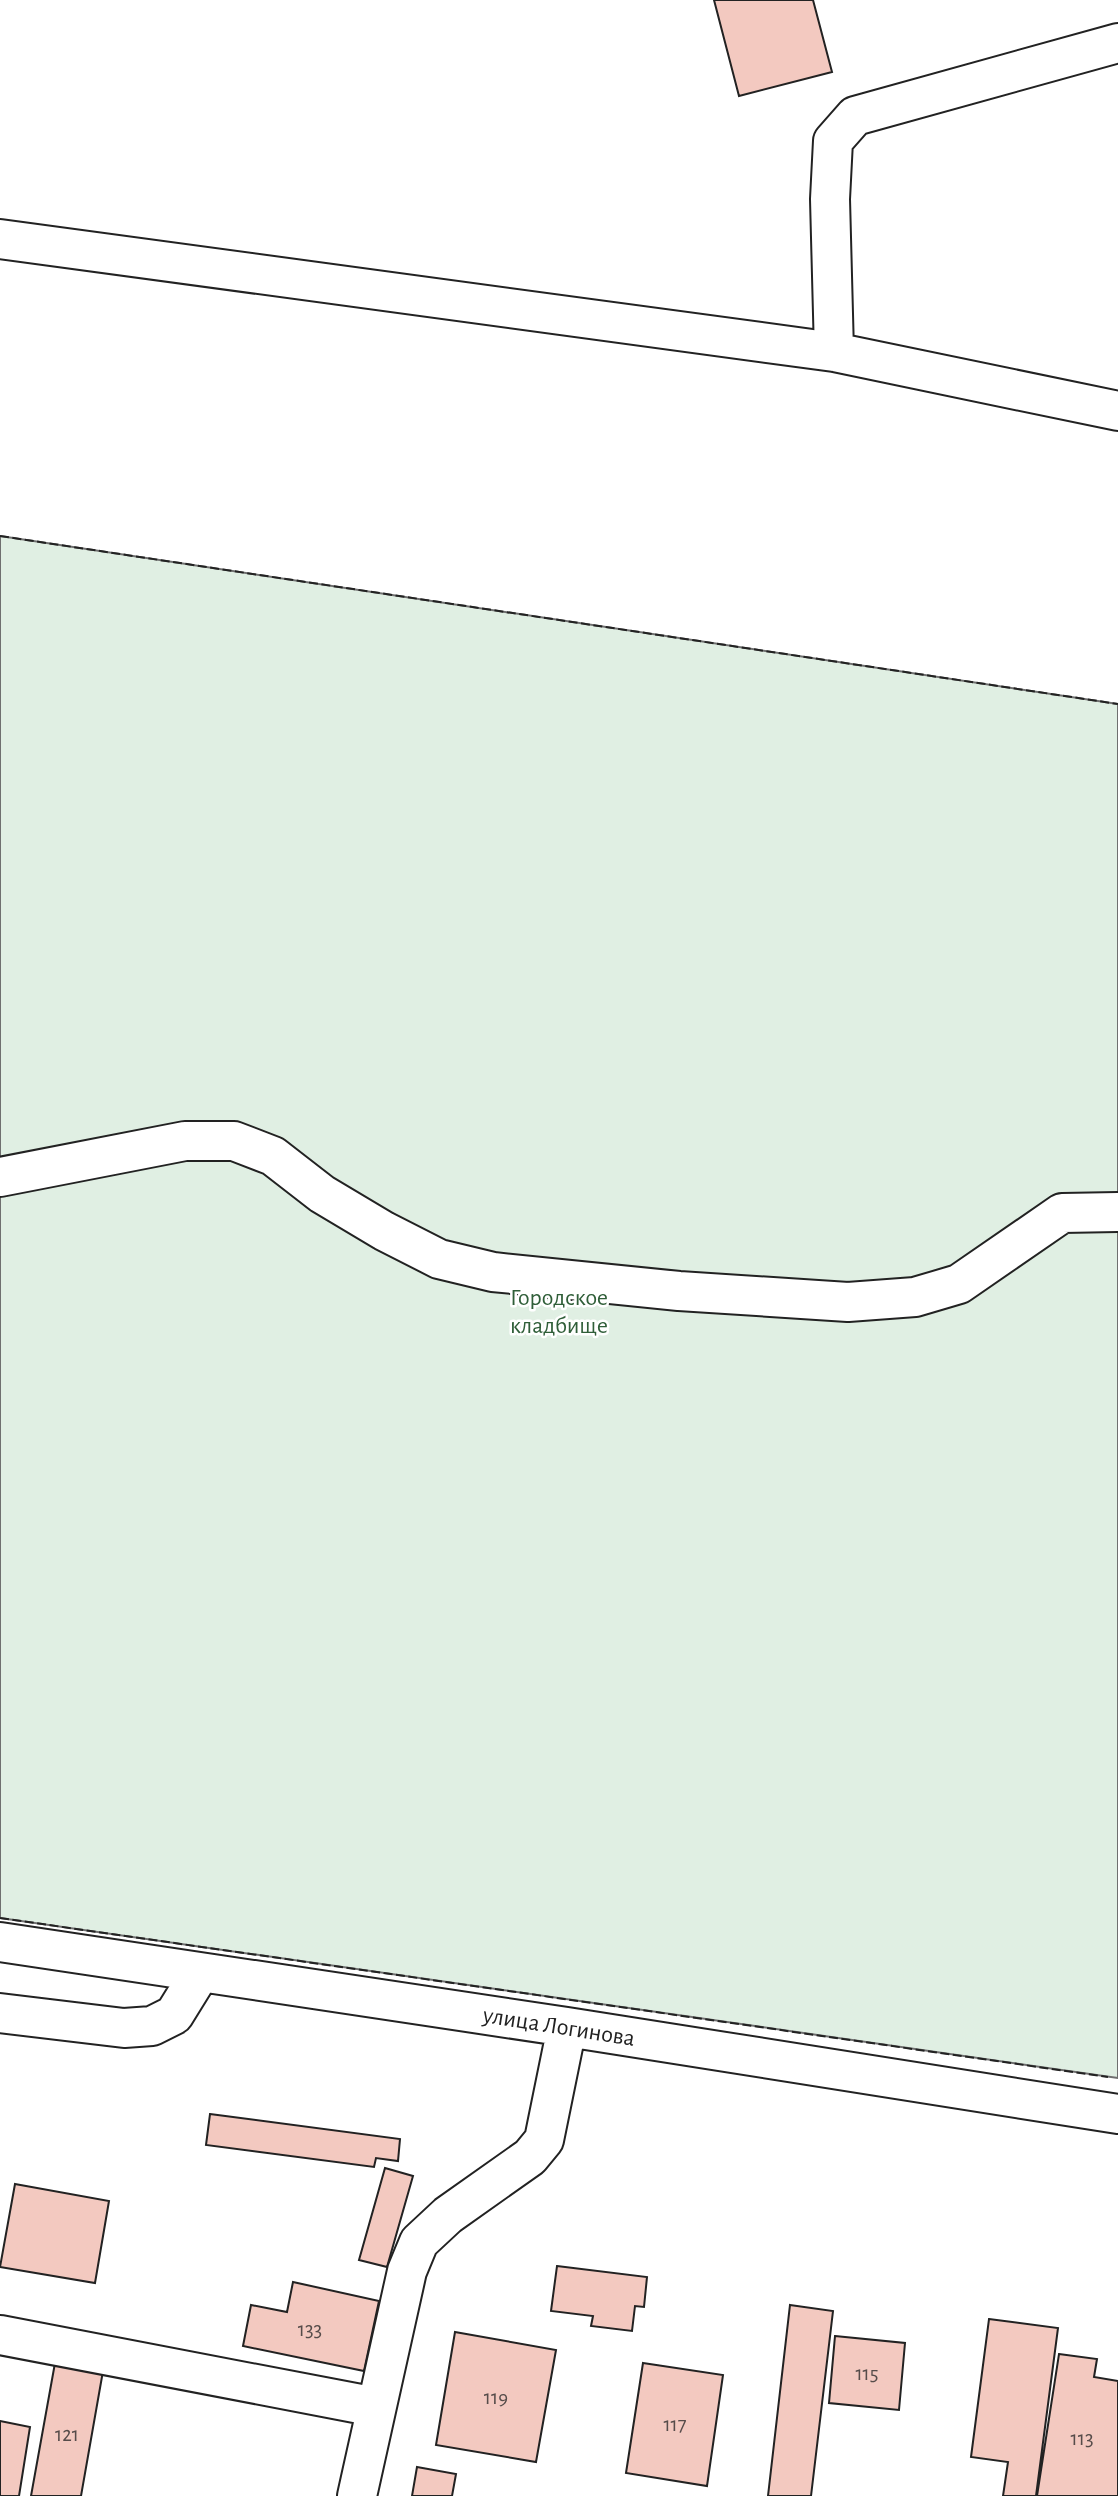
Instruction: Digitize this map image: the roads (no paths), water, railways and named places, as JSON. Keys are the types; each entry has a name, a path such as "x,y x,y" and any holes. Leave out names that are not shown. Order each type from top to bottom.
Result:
{"street":[{"path":"834,352 830,199 833,141 855,116 1118,43"},
{"path":"0,239 834,352 1118,411"},
{"path":"0,1177 185,1141 233,1141 273,1156 322,1194 384,1231 439,1259 493,1272 679,1291 848,1302 915,1297 959,1284 1062,1213 1118,1212"},
{"name":"улица Логинова","path":"0,1942 566,2027 1117,2105"},
{"path":"0,2013 124,2028 152,2026 174,2015 200,1973"},
{"path":"358,2496 407,2271 419,2242 447,2215 530,2157 544,2140 566,2027"},
{"path":"0,2335 376,2407"}],"park label":[{"name":"Городское кладбище","path":"559,1311"}]}
